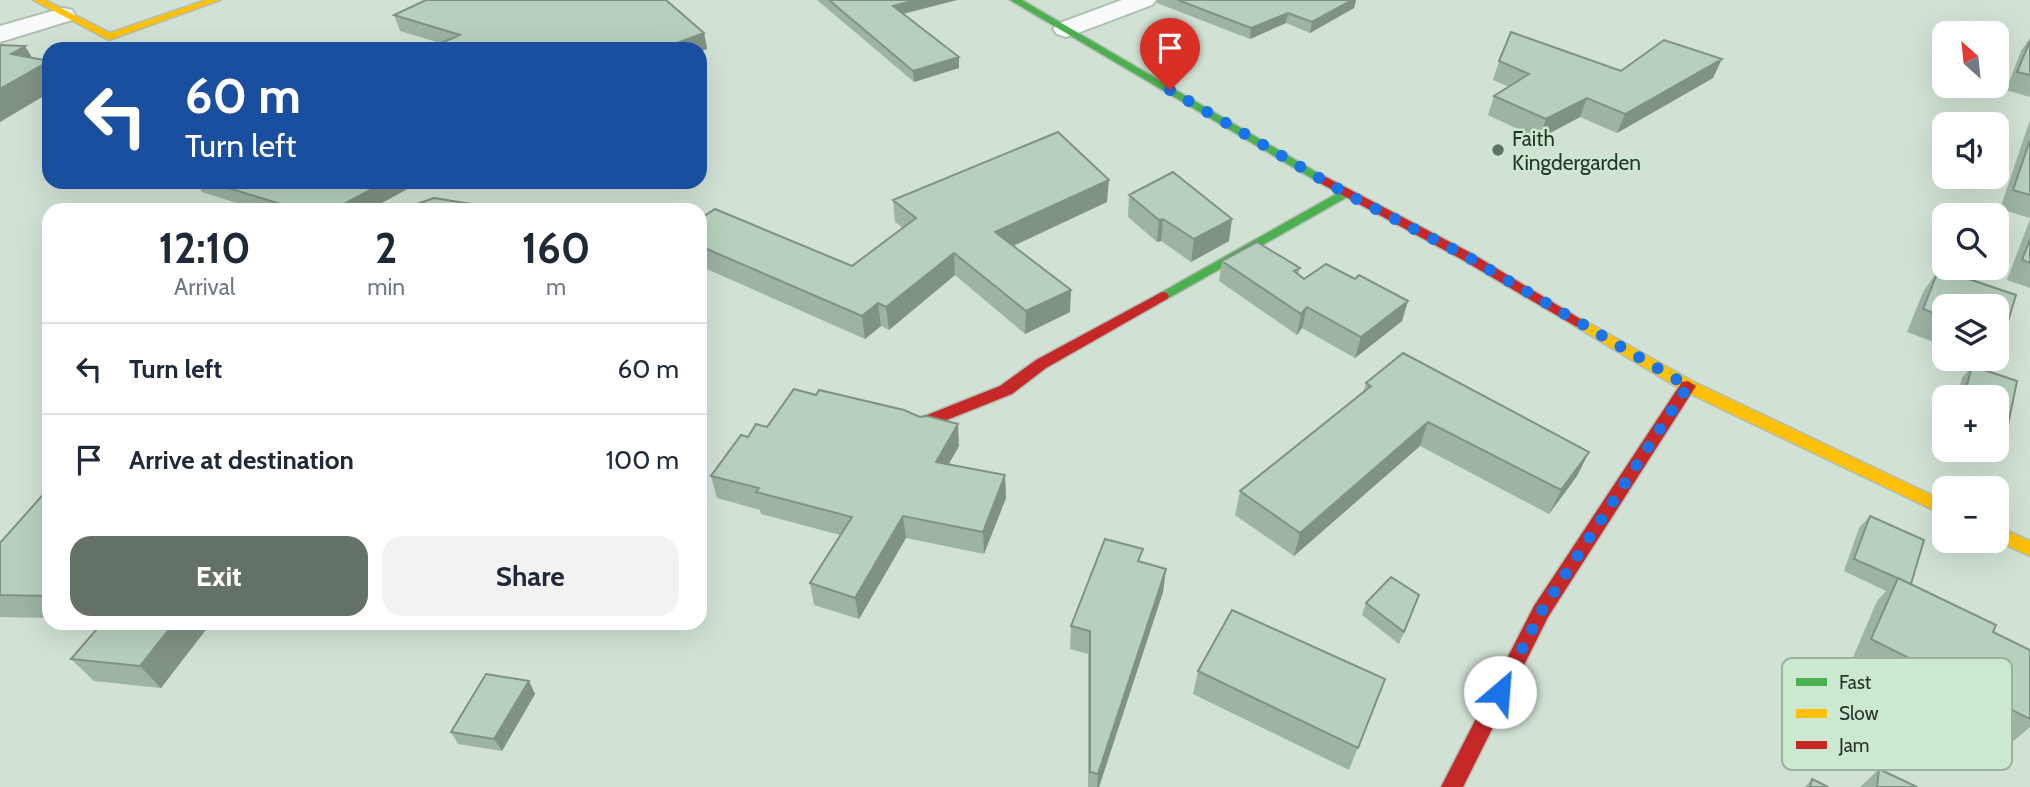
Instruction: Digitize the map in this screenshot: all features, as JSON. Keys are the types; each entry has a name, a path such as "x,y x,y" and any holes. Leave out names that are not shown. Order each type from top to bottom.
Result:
{"street":[{"path":"38,0 109,37 215,0"},
{"path":"1015,0 1345,193 1466,256 1688,386 1932,502"},
{"path":"1066,29 1144,0"},
{"path":"0,34 63,15"},
{"path":"923,423 1006,390 1041,364 1345,193"},
{"path":"1452,787 1541,612 1688,386"},
{"path":"2009,539 2030,549"}],"building":[{"path":"426,0 666,0 704,33 680,42 444,42 460,35 394,15"},
{"path":"829,0 916,0 893,6 959,57 913,71"},
{"path":"1178,0 1352,0 1312,22 1288,13 1251,28"},
{"path":"1511,32 1621,71 1664,40 1722,59 1625,114 1587,98 1546,119 1494,96 1529,74 1499,61"},
{"path":"2030,41 2030,75 2017,72"},
{"path":"0,45 25,46 11,54 42,60 42,65 0,89"},
{"path":"1058,132 1109,180 995,232 1071,290 1026,311 954,253 886,307 878,303 862,316 707,249 707,214 715,209 852,266 916,218 893,200"},
{"path":"2030,140 2030,195 2013,190"},
{"path":"1173,172 1232,219 1194,239 1163,219 1159,220 1129,195"},
{"path":"232,189 372,189 346,203 277,203"},
{"path":"434,198 466,203 419,203"},
{"path":"2030,239 2030,263 2022,260"},
{"path":"1257,242 1300,268 1294,271 1304,279 1326,264 1355,279 1359,275 1408,301 1361,337 1307,307 1301,314 1222,261"},
{"path":"1935,280 1972,280 2016,295 2009,318 2009,294 1932,294 1932,312 1923,309"},
{"path":"1403,353 1589,452 1561,490 1428,422 1300,533 1240,491 1371,386 1366,383"},
{"path":"1971,371 1987,371 2017,381 2009,420 2009,385 1967,385"},
{"path":"794,389 816,395 819,390 904,410 920,417 927,416 958,424 936,462 1005,475 983,532 903,516 855,598 810,583 852,517 756,492 759,488 711,476 741,435 748,437 756,424 767,427"},
{"path":"42,496 42,596 0,595 0,543"},
{"path":"1870,516 1924,540 1911,584 1854,559"},
{"path":"1105,539 1143,549 1138,561 1166,569 1098,774 1090,772 1090,631 1071,626"},
{"path":"1391,577 1419,595 1404,632 1366,603"},
{"path":"1898,578 1996,625 1993,632 2030,650 2030,719 2012,710 2012,658 1909,658 1871,639"},
{"path":"1232,610 1385,679 1358,748 1198,671"},
{"path":"96,630 168,630 140,666 71,659"},
{"path":"486,674 529,681 494,739 451,732"},
{"path":"1879,770 1881,770 1917,787 1877,787"},
{"path":"1812,779 1828,787 1810,787"}],"traffic: fast":[{"path":"1015,0 1322,179"},
{"path":"1162,296 1345,193"}],"traffic: slow":[{"path":"38,0 109,37 215,0"},
{"path":"1580,323 1688,386 1932,502"},
{"path":"2009,539 2030,549"}],"traffic: jam":[{"path":"1322,179 1466,256 1580,323"},
{"path":"923,423 1006,390 1041,364 1162,296"},
{"path":"1452,787 1541,612 1688,386"}],"place":[{"name":"Faith Kingdergarden","path":"1498,150"}],"route":[{"path":"1170,90 1345,193 1466,256 1688,386 1541,612 1500,692"}]}
